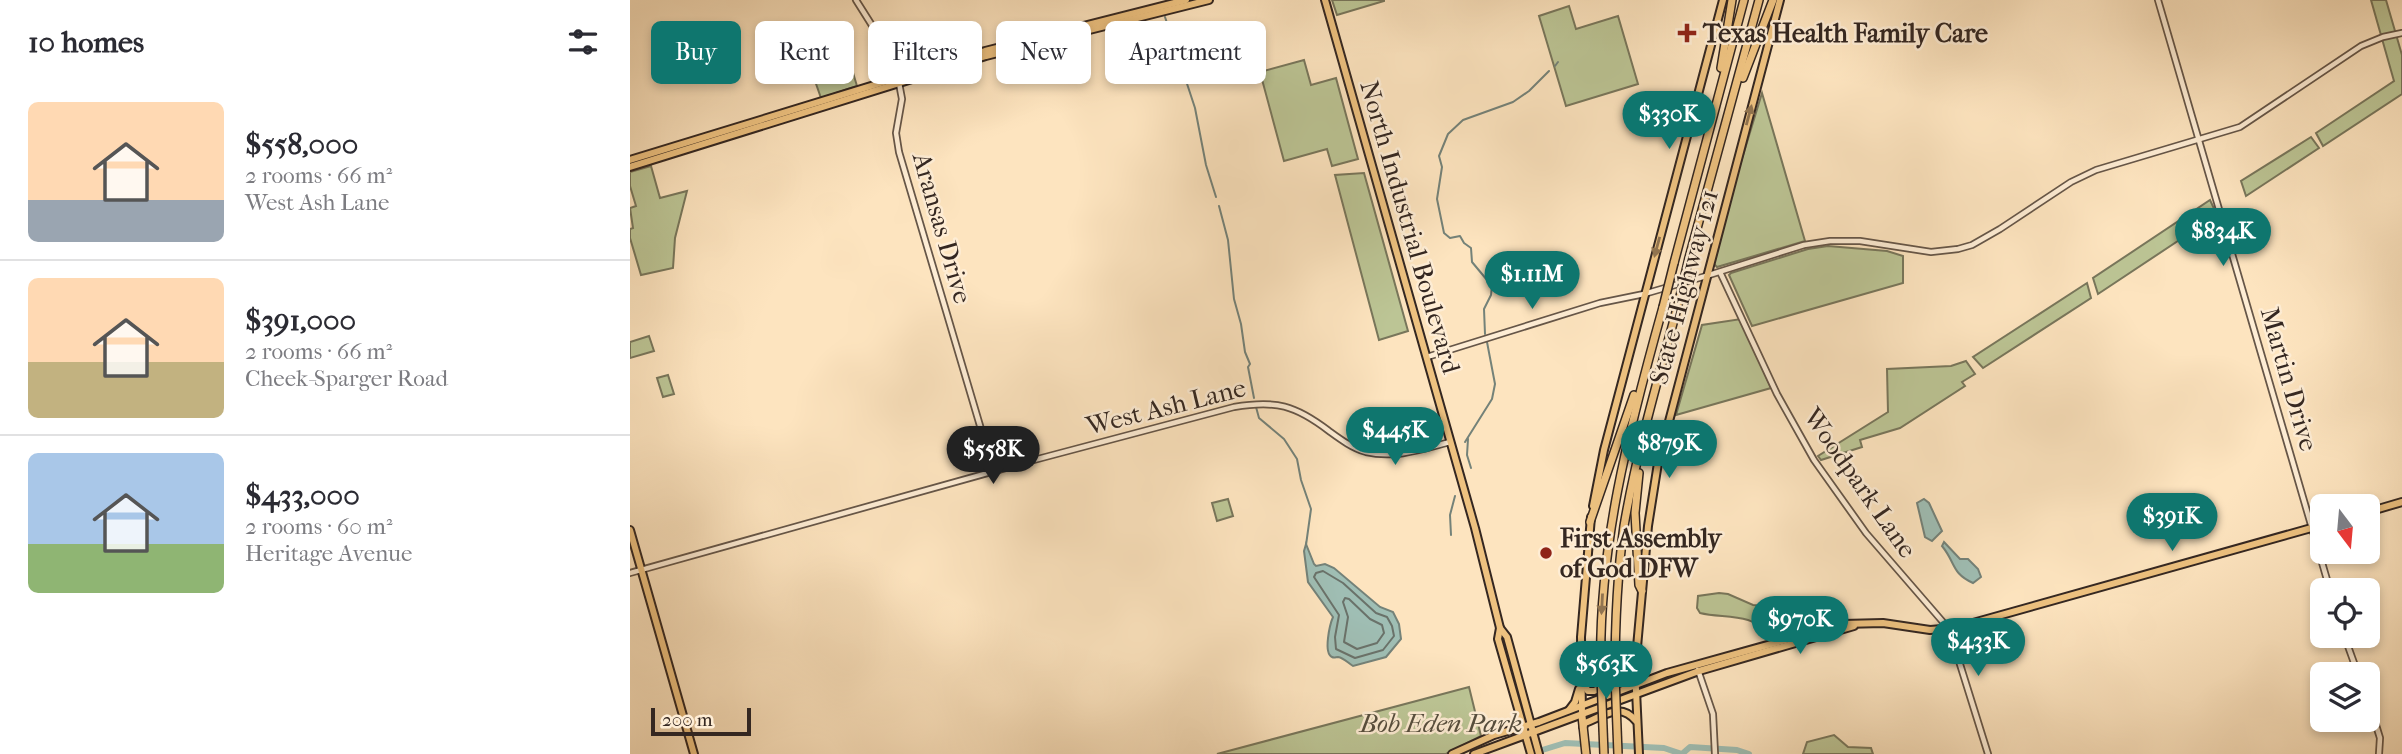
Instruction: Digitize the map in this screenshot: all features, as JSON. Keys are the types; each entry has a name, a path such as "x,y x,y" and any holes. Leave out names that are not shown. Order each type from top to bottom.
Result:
{"highway":[{"path":"1716,104 1732,0"},
{"path":"1604,754 1602,590 1620,469 1744,0"},
{"path":"1618,754 1615,618 1624,527 1638,455 1759,0"},
{"path":"1729,113 1773,0"},
{"path":"1590,522 1641,375 1646,369"},
{"path":"1642,591 1638,572 1635,513 1639,474 1658,389 1657,383"},
{"path":"1582,716 1586,754"}],"main road":[{"path":"982,52 1186,0"},
{"path":"982,57 1209,0"},
{"name":"North Industrial Boulevard","path":"1325,0 1427,357 1500,628 1498,639 1532,743 1539,754"},
{"name":"State Highway 121","path":"1582,716 1581,626 1590,522 1604,450 1723,0"},
{"name":"State Highway 121","path":"1639,754 1635,667 1648,526 1658,463 1780,0"},
{"path":"630,160 886,84"},
{"path":"630,167 801,110"},
{"path":"2380,508 2402,502"},
{"path":"1452,754 1477,742 1651,680 1814,635 1843,624 1883,623 1919,629 1949,629 2310,528"},
{"path":"630,530 694,754"},
{"path":"1581,680 1588,691 1594,691 1627,678 1635,667 1642,677 1651,680"},
{"path":"1477,742 1477,753 1582,716 1698,668"},
{"path":"1568,711 1577,698 1581,680"},
{"path":"1583,729 1585,723 1619,710 1626,711 1637,723"},
{"name":"North Industrial Boulevard","path":"1531,754 1532,743"}],"street":[{"name":"Aransas Drive","path":"856,0 869,21"},
{"name":"Martin Drive","path":"2158,0 2310,520"},
{"path":"1427,357 1600,303 1644,294 1804,245 1830,241 1860,241 1931,252 1958,249 1985,238 2088,173 2240,127 2361,46 2402,33"},
{"name":"Aransas Drive","path":"900,84 902,99 896,133 899,152 994,473"},
{"name":"Woodpark Lane","path":"1720,272 1777,394 1814,460 1866,533 1949,629"},
{"name":"West Ash Lane","path":"630,573 1234,407 1279,404 1297,409 1342,441 1362,451 1376,454 1401,454 1450,442"},
{"path":"1949,629 1988,754"},
{"path":"1698,668 1710,701 1715,754"},
{"path":"2378,732 2379,754"}],"green space":[{"path":"1332,0 1384,0 1384,1 1337,15"},
{"path":"2371,0 2386,0 2402,55 2402,94 2323,146 2316,133 2394,81"},
{"path":"1569,6 1576,29 1618,16 1638,84 1566,106 1539,16"},
{"path":"1304,60 1311,85 1336,78 1358,159 1332,166 1327,149 1284,161 1263,84 1266,84 1266,70"},
{"path":"854,76 857,86 821,98 816,84 854,84"},
{"path":"1762,93 1805,241 1717,267 1714,264 1734,185"},
{"path":"2311,137 2319,148 2246,196 2241,181"},
{"path":"651,166 660,198 687,191 675,238 673,268 641,275 630,238 630,229 633,228 630,208 636,206 630,186 630,172"},
{"path":"1364,173 1408,331 1379,340 1335,175"},
{"path":"2210,200 2217,215 2098,294 2093,278"},
{"path":"1828,246 1887,251 1903,256 1903,283 1752,326 1729,275 1808,249"},
{"path":"2087,283 2091,298 1983,368 1973,357"},
{"path":"1741,319 1771,388 1676,415 1702,325"},
{"path":"649,336 654,351 630,358 630,342"},
{"path":"1966,361 1975,374 1962,382 1965,386 1900,428 1860,440 1862,447 1821,460 1818,456 1888,412 1887,369 1951,366"},
{"path":"668,375 674,394 663,397 657,378"},
{"path":"1228,499 1233,516 1217,521 1212,503"},
{"path":"1719,593 1753,605 1785,607 1794,627 1800,633 1781,637 1771,626 1742,618 1700,613 1697,608 1698,596"},
{"name":"Bob Eden Park","path":"1469,687 1481,736 1446,754 1217,754"},
{"path":"1834,735 1848,747 1871,748 1873,754 1803,754 1807,742"}],"water":[{"path":"1924,499 1929,503 1942,531 1932,541 1925,537 1917,503"},
{"path":"1944,542 1960,559 1968,559 1978,569 1981,577 1973,583 1961,575 1942,546"},
{"path":"1306,544 1316,566 1325,564 1334,568 1380,607 1393,612 1399,624 1401,639 1386,657 1353,666 1342,658 1329,654 1328,638 1333,617 1308,582 1304,551"}],"waterway":[{"path":"1165,17 1195,108 1206,165 1216,197"},
{"path":"1555,66 1558,62"},
{"path":"1485,334 1484,309 1492,286 1472,262 1471,248 1460,236 1450,238 1444,233 1437,199 1442,167 1439,156 1448,134 1463,120 1513,102 1529,91 1549,71"},
{"path":"1219,206 1228,240 1234,299 1250,364 1248,367 1254,398"},
{"path":"1465,442 1492,399 1495,384 1487,342"},
{"path":"1256,407 1259,418 1284,439 1297,459 1311,509 1306,545"},
{"path":"1468,439 1467,455 1471,468"},
{"path":"1451,535 1450,515 1455,496"},
{"path":"1529,754 1565,743 1664,748 1682,754 1690,747 1737,750 1749,754"}],"place":[{"name":"Texas Health Family Care","path":"1687,33"},
{"name":"First Assembly of God DFW","path":"1546,553"}]}
